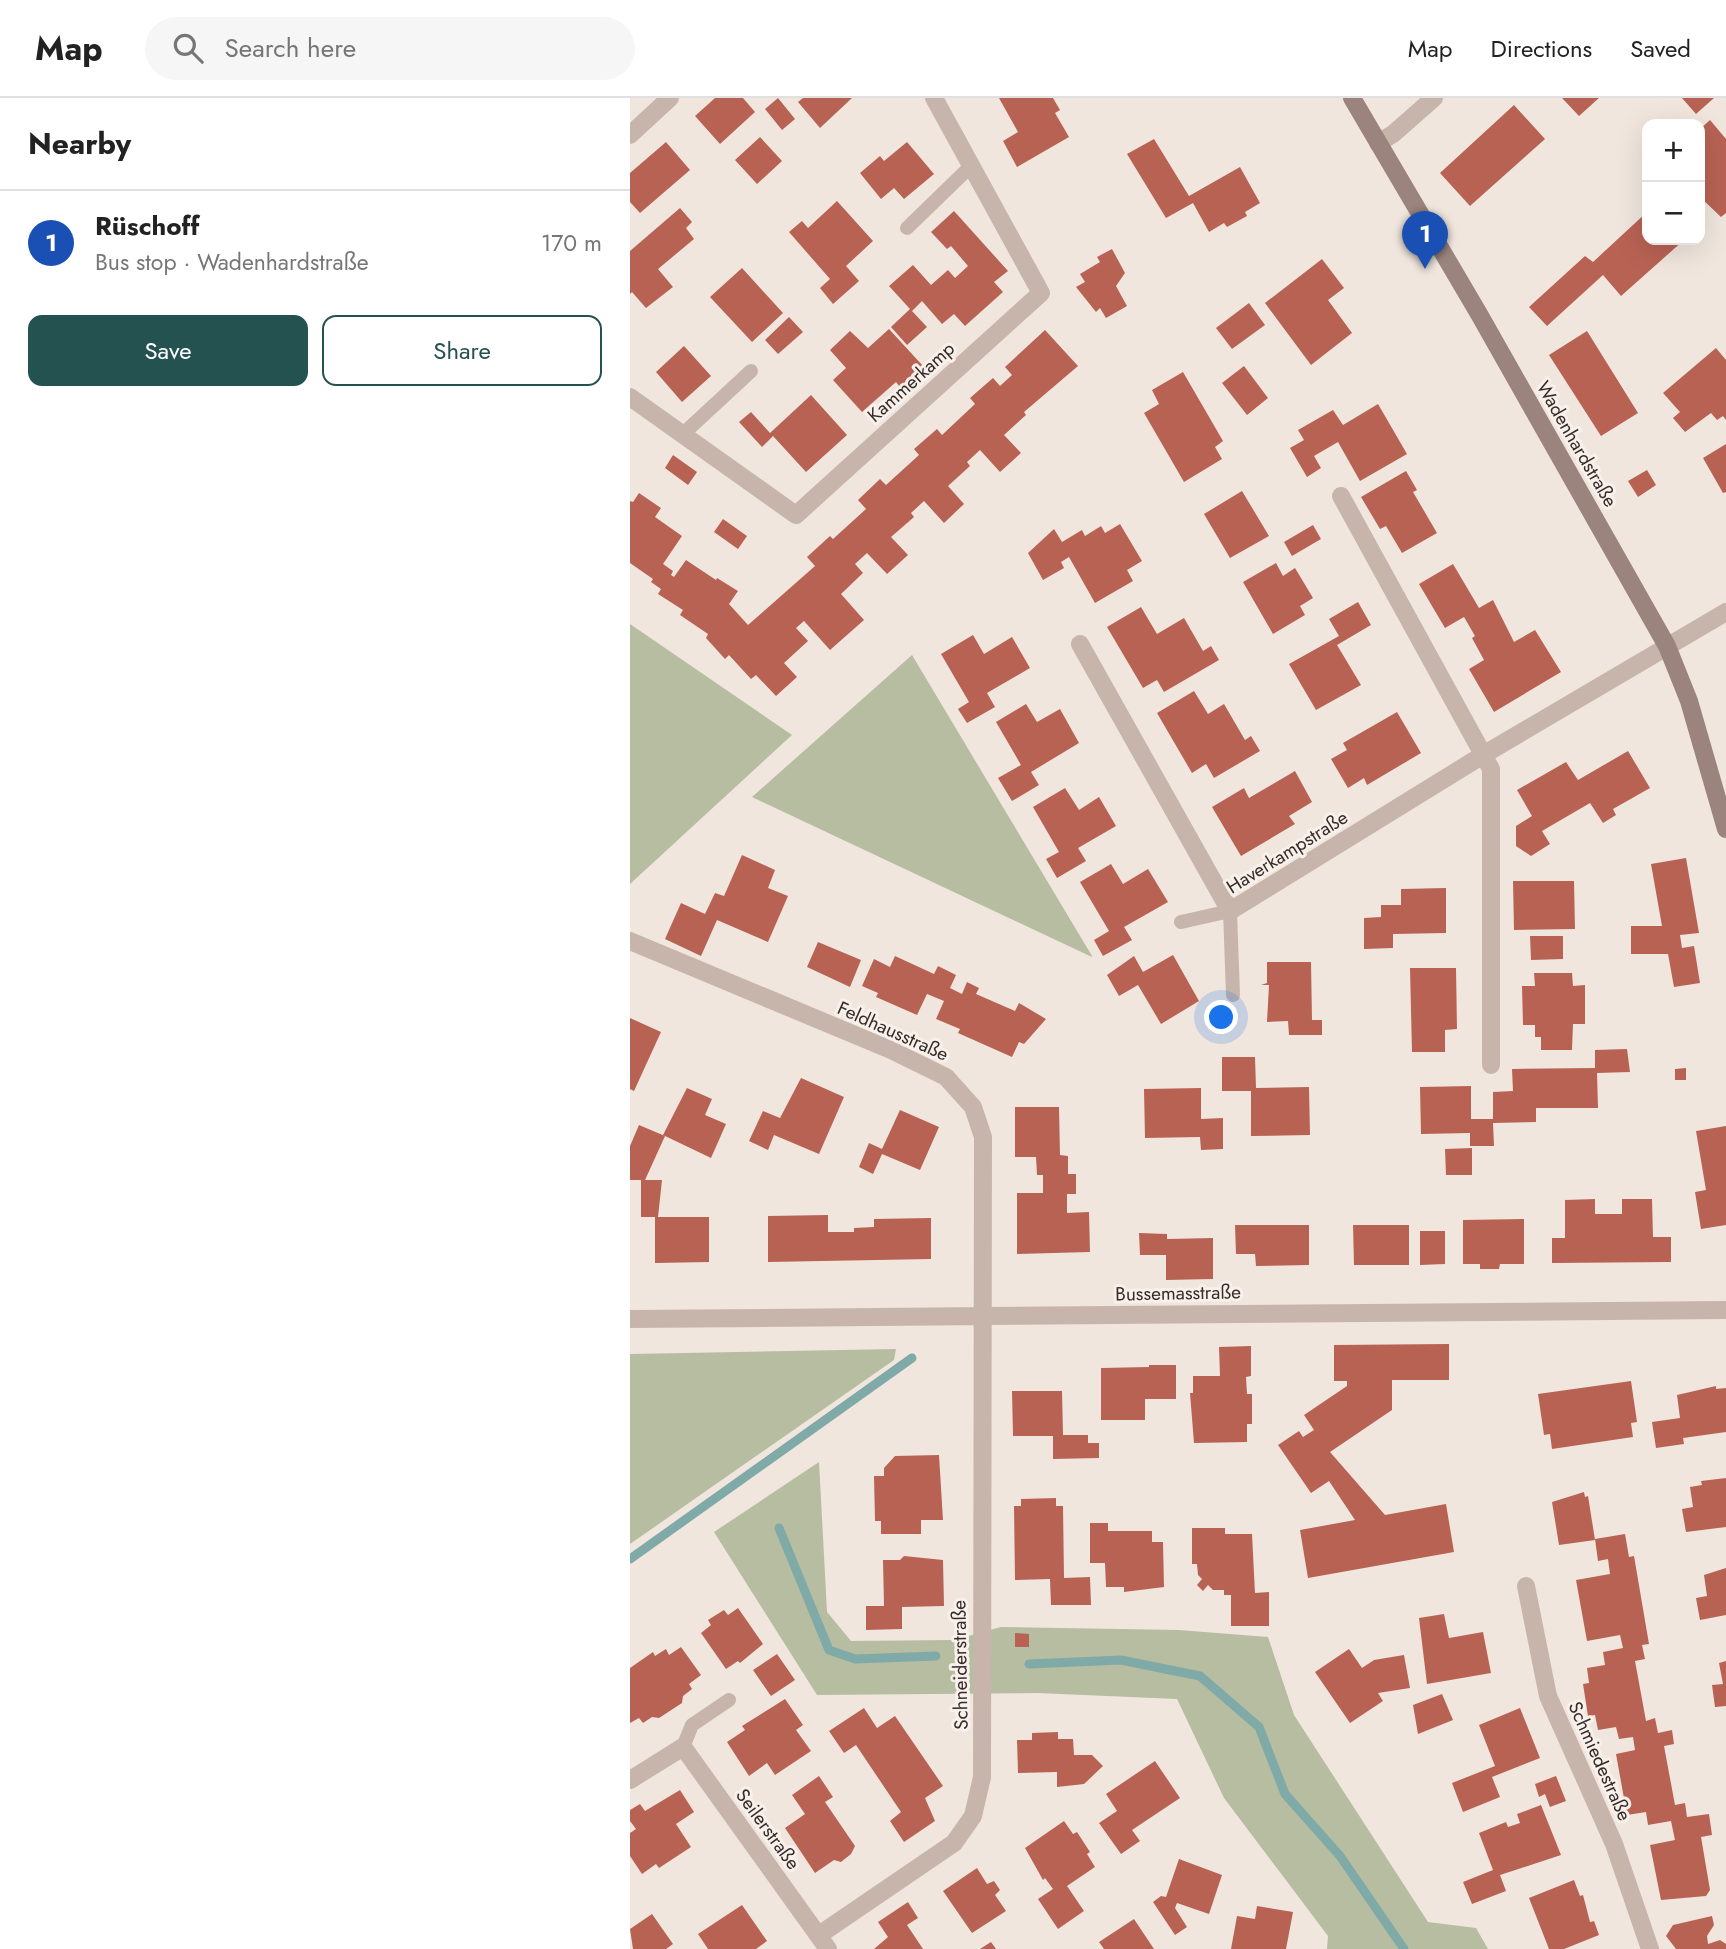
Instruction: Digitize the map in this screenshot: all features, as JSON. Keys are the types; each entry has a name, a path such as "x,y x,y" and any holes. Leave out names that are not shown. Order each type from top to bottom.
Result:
{"street":[{"path":"630,135 670,98"},
{"name":"Kammerkamp","path":"630,397 796,515 1041,293 934,98"},
{"name":"Wadenhardstraße","path":"1352,98 1479,314 1667,646 1689,701 1726,828"},
{"path":"1378,143 1393,134 1434,98"},
{"path":"1341,496 1491,769 1490,1065"},
{"name":"Haverkampstraße","path":"1080,643 1230,911 1483,755 1726,612"},
{"name":"Feldhausstraße","path":"630,941 891,1050 946,1077 973,1107 982,1138 980,1317"},
{"name":"Bussemasstraße","path":"630,1320 1726,1310"},
{"name":"Schneiderstraße","path":"824,1942 954,1843 973,1816 982,1777 980,1317"},
{"name":"Schmiedestraße","path":"1526,1586 1548,1696 1614,1844 1650,1949"},
{"path":"630,1780 683,1746"},
{"name":"Seilerstraße","path":"683,1746 824,1942"}],"lane":[{"path":"906,228 972,165"},
{"path":"683,434 751,371"},
{"path":"1181,922 1230,911 1233,995"},
{"path":"683,1746 692,1725 729,1700"}],"green space":[{"path":"630,624 792,735 630,884"},
{"path":"912,655 1092,956 1092,957 752,797"},
{"path":"896,1349 894,1360 630,1544 630,1354"},
{"path":"819,1462 827,1612 851,1641 954,1640 1001,1627 1179,1630 1268,1637 1294,1715 1428,1922 1476,1928 1488,1949 1327,1949 1328,1936 1224,1798 1177,1699 1037,1693 817,1695 714,1532"}],"building":[{"path":"715,98 743,98 755,112 720,144 695,116"},
{"path":"778,98 795,119 782,130 765,109"},
{"path":"803,98 852,98 820,128 798,102"},
{"path":"999,98 1053,98 1060,110 1055,113 1069,137 1017,167 1003,141 1018,132"},
{"path":"1562,98 1599,98 1579,116"},
{"path":"1682,98 1714,98 1696,114"},
{"path":"1514,105 1545,139 1470,206 1440,173"},
{"path":"1710,120 1726,139 1726,213 1721,217 1705,202 1705,124"},
{"path":"760,137 782,161 757,184 735,160"},
{"path":"1154,139 1189,196 1240,167 1260,203 1245,212 1247,216 1227,227 1224,223 1209,232 1193,203 1166,218 1127,154"},
{"path":"666,142 690,170 640,213 630,202 630,173"},
{"path":"907,142 934,174 904,199 894,188 881,199 860,173 880,156 884,161"},
{"path":"837,201 873,241 846,266 859,281 833,304 820,288 830,279 789,232 802,221 808,228"},
{"path":"680,208 692,222 686,228 694,239 658,269 673,287 646,308 632,292 630,294 630,251"},
{"path":"954,211 1008,271 994,282 1003,292 965,326 954,314 942,324 922,301 912,311 927,327 907,345 891,327 910,309 889,286 913,265 931,285 948,270 955,278 968,266 951,246 947,249 931,232"},
{"path":"1642,217 1642,245 1678,245 1621,296 1603,275 1547,326 1529,307 1585,256 1593,262"},
{"path":"1112,249 1125,273 1116,286 1127,306 1106,318 1100,308 1096,312 1076,287 1085,282 1080,274 1100,262 1097,257"},
{"path":"1322,259 1344,288 1328,300 1352,333 1311,365 1265,303"},
{"path":"742,268 783,313 752,342 710,297"},
{"path":"1249,303 1265,325 1232,349 1216,328"},
{"path":"789,317 803,332 778,354 765,340"},
{"path":"889,329 923,366 900,387 896,382 862,412 833,380 846,368 830,350 850,331 868,348"},
{"path":"1045,330 1078,366 1024,412 1026,415 1004,435 1021,453 1000,472 980,450 967,462 970,466 948,486 964,504 944,523 924,501 911,513 914,517 891,537 908,555 887,574 867,553 855,564 863,573 841,594 864,620 830,650 804,621 796,628 808,641 784,663 797,677 776,696 756,675 751,679 729,655 725,659 706,638 708,634 680,615 683,610 658,594 661,589 651,582 653,579 630,563 630,501 633,502 639,493 661,508 655,517 682,536 663,564 673,571 671,575 674,577 686,560 738,591 729,604 748,625 815,566 807,557 830,536 833,539 866,509 858,500 880,479 886,485 919,455 914,449 937,429 942,435 975,404 970,398 993,378 1000,386 1012,375 1005,367"},
{"path":"1587,331 1638,413 1601,436 1549,355"},
{"path":"684,346 711,376 682,402 656,372"},
{"path":"1716,348 1726,360 1726,420 1723,416 1717,420 1711,413 1685,432 1673,418 1680,412 1663,393"},
{"path":"1244,366 1268,398 1247,415 1222,383"},
{"path":"1183,372 1223,441 1215,447 1222,459 1184,482 1144,413 1159,404 1152,390"},
{"path":"811,395 847,435 806,472 773,436 762,447 739,422 751,412 770,433"},
{"path":"1378,404 1407,454 1360,481 1338,442 1314,456 1321,468 1307,477 1290,448 1304,440 1298,430 1333,410 1343,425"},
{"path":"1726,444 1726,492 1723,493 1703,458"},
{"path":"673,455 697,472 688,485 665,468"},
{"path":"1647,470 1656,485 1638,497 1628,481"},
{"path":"1406,471 1417,490 1413,492 1437,533 1402,553 1386,526 1380,529 1361,497"},
{"path":"1242,491 1269,536 1230,558 1204,514"},
{"path":"723,519 747,536 738,549 714,532"},
{"path":"1120,524 1142,561 1127,570 1133,581 1095,603 1069,557 1061,562 1064,568 1043,580 1028,553 1054,529 1062,542 1082,530 1085,536 1101,526 1105,533"},
{"path":"1313,525 1321,539 1292,556 1284,542"},
{"path":"1276,563 1283,576 1295,568 1313,598 1300,606 1305,615 1273,634 1243,582"},
{"path":"1453,564 1479,608 1493,600 1514,642 1535,630 1561,672 1494,712 1469,669 1484,660 1464,617 1445,628 1419,584"},
{"path":"1358,602 1371,625 1337,645 1361,685 1316,710 1289,664 1339,636 1329,619"},
{"path":"1141,607 1157,634 1184,618 1203,651 1211,646 1219,660 1164,692 1157,680 1143,688 1107,627"},
{"path":"973,635 984,654 1012,637 1030,668 987,693 995,707 967,723 958,709 969,702 941,654"},
{"path":"1194,691 1208,714 1224,704 1245,740 1251,736 1260,751 1214,778 1206,764 1192,773 1157,713"},
{"path":"1026,704 1037,722 1060,709 1079,743 1031,772 1039,785 1012,801 998,778 1021,765 996,722"},
{"path":"1397,712 1421,753 1367,785 1364,778 1348,788 1331,759 1347,750 1343,743"},
{"path":"1628,751 1650,788 1613,809 1616,815 1603,823 1590,803 1542,831 1550,844 1531,856 1516,846 1516,826 1532,816 1517,790 1566,762 1578,780"},
{"path":"1295,771 1312,802 1289,816 1295,824 1241,856 1212,807 1244,788 1249,798"},
{"path":"1065,788 1079,810 1099,797 1116,826 1078,848 1086,861 1057,878 1046,859 1059,852 1033,807"},
{"path":"742,855 775,870 768,888 788,896 768,942 717,920 701,956 665,939 681,903 705,914 715,893 724,896"},
{"path":"1686,858 1699,933 1680,935 1682,948 1694,946 1700,983 1674,987 1668,954 1631,954 1631,926 1662,926 1651,864"},
{"path":"1111,864 1123,884 1148,869 1168,902 1124,927 1132,940 1103,956 1094,940 1109,931 1080,882"},
{"path":"1513,881 1574,881 1575,929 1514,930"},
{"path":"1446,888 1446,933 1393,934 1393,948 1364,949 1364,918 1381,917 1381,905 1401,905 1401,889"},
{"path":"1530,936 1563,936 1563,959 1531,960"},
{"path":"818,942 861,960 850,987 807,967"},
{"path":"1173,955 1199,1001 1161,1024 1138,985 1119,996 1107,975 1134,956 1143,972"},
{"path":"895,956 934,974 938,966 956,975 950,988 962,994 967,982 979,988 976,994 1015,1011 1019,1003 1046,1019 1024,1044 1019,1042 1012,1057 958,1033 960,1029 936,1019 944,1001 927,994 917,1015 876,997 878,993 862,986 874,959 890,967"},
{"path":"1267,962 1311,962 1312,1020 1322,1020 1322,1035 1289,1035 1288,1021 1267,1022 1269,985 1261,985 1267,983"},
{"path":"1410,968 1456,968 1457,1029 1445,1030 1445,1052 1412,1052"},
{"path":"1534,973 1572,973 1573,986 1585,985 1585,1024 1573,1024 1572,1050 1541,1050 1541,1037 1535,1037 1535,1025 1523,1025 1522,986 1535,986"},
{"path":"630,1018 661,1032 634,1091 630,1089"},
{"path":"1627,1049 1630,1072 1597,1073 1598,1108 1536,1108 1536,1122 1493,1123 1494,1146 1470,1146 1470,1133 1421,1134 1420,1087 1471,1086 1471,1119 1493,1119 1493,1092 1513,1091 1512,1069 1595,1068 1595,1050"},
{"path":"1222,1057 1255,1057 1256,1088 1309,1087 1310,1135 1251,1136 1251,1091 1222,1091"},
{"path":"1686,1068 1686,1080 1675,1080 1675,1069"},
{"path":"801,1078 844,1097 819,1154 774,1135 768,1150 749,1141 763,1111 780,1118"},
{"path":"687,1088 712,1099 705,1115 726,1124 711,1158 663,1135"},
{"path":"1201,1088 1201,1119 1223,1118 1223,1149 1201,1150 1200,1137 1145,1138 1144,1089"},
{"path":"1015,1107 1059,1107 1060,1155 1068,1156 1068,1174 1076,1174 1076,1194 1067,1194 1067,1213 1089,1212 1090,1252 1017,1254 1017,1193 1043,1193 1043,1175 1037,1175 1036,1157 1015,1157"},
{"path":"900,1110 939,1127 920,1170 882,1154 873,1174 859,1167 869,1143 882,1149"},
{"path":"639,1125 665,1136 645,1180 662,1180 658,1217 709,1217 709,1262 655,1263 655,1217 641,1217 641,1180 630,1180 630,1146"},
{"path":"1726,1126 1726,1225 1701,1229 1695,1192 1706,1190 1696,1131"},
{"path":"1472,1148 1472,1175 1446,1175 1445,1149"},
{"path":"1595,1199 1595,1214 1622,1214 1622,1199 1652,1199 1653,1237 1671,1237 1671,1262 1552,1263 1552,1238 1565,1238 1565,1200"},
{"path":"828,1215 828,1232 854,1232 854,1228 874,1227 874,1219 931,1218 931,1259 768,1262 768,1216"},
{"path":"1524,1219 1524,1264 1500,1264 1499,1269 1480,1269 1480,1264 1463,1264 1463,1220"},
{"path":"1235,1225 1309,1225 1309,1265 1256,1266 1255,1254 1236,1254"},
{"path":"1353,1225 1409,1225 1409,1265 1354,1265"},
{"path":"1420,1231 1445,1231 1445,1264 1420,1265"},
{"path":"1139,1233 1167,1234 1167,1239 1213,1238 1213,1279 1166,1280 1166,1255 1140,1255"},
{"path":"1449,1344 1449,1380 1392,1380 1392,1410 1330,1452 1385,1515 1446,1504 1454,1552 1308,1578 1300,1530 1355,1520 1329,1481 1311,1493 1278,1445 1299,1431 1303,1437 1314,1430 1304,1415 1347,1386 1347,1381 1334,1381 1334,1345"},
{"path":"1251,1346 1251,1376 1246,1377 1247,1394 1252,1394 1252,1424 1247,1424 1247,1442 1194,1443 1190,1393 1193,1393 1193,1376 1220,1376 1219,1347"},
{"path":"1176,1365 1176,1399 1145,1399 1145,1420 1101,1420 1101,1368"},
{"path":"1631,1381 1637,1422 1631,1423 1633,1437 1552,1449 1550,1434 1544,1435 1538,1394"},
{"path":"1716,1386 1716,1389 1726,1388 1726,1432 1683,1438 1684,1444 1656,1448 1652,1422 1680,1418 1677,1395"},
{"path":"1012,1391 1062,1391 1063,1435 1088,1435 1088,1443 1099,1443 1099,1458 1053,1459 1053,1436 1013,1436"},
{"path":"939,1455 943,1520 921,1520 921,1534 881,1534 881,1521 875,1521 874,1476 884,1476 884,1468 895,1456"},
{"path":"1726,1478 1726,1527 1686,1532 1682,1509 1693,1507 1690,1487 1702,1485 1701,1481"},
{"path":"1584,1492 1585,1497 1588,1496 1595,1540 1559,1545 1552,1502"},
{"path":"1056,1498 1056,1506 1063,1506 1064,1578 1090,1577 1091,1605 1051,1605 1050,1579 1015,1580 1014,1506 1021,1506 1021,1499"},
{"path":"1090,1523 1108,1523 1108,1531 1152,1531 1152,1542 1163,1542 1164,1587 1124,1592 1124,1587 1106,1587 1105,1563 1090,1563"},
{"path":"1192,1528 1225,1528 1225,1534 1252,1534 1255,1593 1269,1592 1269,1626 1231,1626 1231,1595 1224,1595 1224,1590 1213,1590 1208,1585 1203,1591 1197,1585 1202,1579 1198,1575 1197,1564 1192,1564"},
{"path":"1625,1534 1629,1557 1634,1556 1649,1644 1642,1645 1645,1659 1635,1661 1646,1721 1655,1718 1658,1733 1672,1730 1674,1744 1664,1746 1675,1805 1685,1803 1687,1817 1709,1814 1712,1835 1701,1837 1710,1890 1706,1896 1661,1900 1650,1845 1675,1840 1671,1821 1648,1825 1646,1812 1627,1815 1616,1754 1635,1750 1633,1737 1619,1739 1616,1727 1598,1730 1595,1715 1588,1716 1583,1684 1589,1683 1587,1668 1605,1665 1603,1652 1623,1648 1620,1635 1587,1641 1576,1580 1610,1574 1608,1559 1598,1561 1595,1539"},
{"path":"904,1556 943,1560 944,1606 902,1607 902,1629 866,1630 866,1606 884,1606 883,1560 900,1560"},
{"path":"1726,1568 1726,1615 1700,1620 1696,1598 1707,1596 1704,1575"},
{"path":"738,1608 763,1644 740,1663 738,1661 726,1669 701,1633 711,1625 708,1620 724,1610 728,1615"},
{"path":"1444,1614 1449,1638 1483,1632 1491,1673 1427,1684 1419,1618"},
{"path":"1015,1633 1029,1634 1029,1647 1015,1647"},
{"path":"681,1647 701,1675 689,1684 692,1689 683,1696 682,1703 659,1718 652,1717 643,1723 639,1718 630,1723 630,1668 653,1652 655,1656 666,1649 669,1655"},
{"path":"1349,1649 1362,1668 1374,1660 1404,1655 1410,1688 1378,1693 1383,1701 1350,1723 1315,1672"},
{"path":"777,1654 795,1680 771,1696 753,1670"},
{"path":"1726,1661 1726,1706 1715,1707 1712,1685 1723,1684 1719,1663"},
{"path":"1442,1694 1453,1720 1418,1734 1413,1705"},
{"path":"785,1699 803,1725 796,1730 811,1751 775,1775 767,1763 749,1776 727,1742 745,1730 742,1726"},
{"path":"864,1708 877,1728 895,1716 943,1786 925,1798 935,1821 904,1842 890,1821 901,1812 856,1745 844,1753 829,1731"},
{"path":"1520,1708 1540,1758 1492,1777 1500,1797 1463,1812 1452,1783 1495,1766 1479,1725"},
{"path":"1058,1732 1058,1739 1073,1739 1074,1755 1092,1755 1103,1766 1084,1784 1057,1787 1057,1772 1018,1773 1017,1740 1032,1740 1032,1733"},
{"path":"1155,1761 1180,1798 1132,1830 1140,1841 1121,1854 1099,1823 1117,1811 1106,1794"},
{"path":"819,1776 833,1797 825,1802 855,1846 851,1854 841,1862 834,1860 815,1873 785,1828 805,1814 792,1795"},
{"path":"1556,1776 1566,1801 1550,1807 1545,1794 1539,1797 1535,1784"},
{"path":"680,1790 694,1812 676,1824 691,1847 659,1868 656,1864 642,1874 630,1856 630,1833 636,1829 630,1821 630,1810 640,1804 645,1811"},
{"path":"1541,1805 1561,1855 1500,1875 1506,1891 1472,1904 1463,1882 1493,1870 1479,1833 1506,1822 1508,1827 1520,1823 1517,1814"},
{"path":"1064,1821 1073,1834 1077,1832 1090,1852 1087,1854 1095,1867 1067,1886 1084,1911 1058,1929 1038,1899 1053,1889 1045,1878 1043,1880 1025,1848"},
{"path":"1179,1859 1222,1875 1209,1914 1177,1903 1175,1908 1187,1927 1175,1935 1153,1902 1161,1896 1166,1897"},
{"path":"977,1868 987,1884 994,1881 1000,1890 995,1895 1006,1911 972,1933 943,1891"},
{"path":"1574,1880 1580,1896 1583,1895 1590,1922 1594,1921 1599,1935 1564,1949 1549,1949 1529,1898"},
{"path":"908,1902 918,1918 907,1925 923,1949 874,1949 888,1937 878,1922"},
{"path":"742,1905 767,1941 756,1949 708,1949 698,1934"},
{"path":"1257,1906 1293,1912 1286,1949 1231,1949 1237,1916 1255,1919"},
{"path":"652,1914 673,1944 666,1949 633,1949 630,1929"},
{"path":"1712,1916 1714,1925 1707,1936 1708,1944 1720,1940 1726,1944 1726,1949 1676,1949 1666,1936 1673,1925"},
{"path":"1134,1919 1154,1949 1104,1949 1099,1942"},
{"path":"991,1942 996,1949 980,1949"}],"waterway":[{"path":"630,1559 912,1358"},
{"path":"779,1528 829,1650 855,1659 936,1656"},
{"path":"1029,1664 1121,1660 1200,1676 1259,1727 1285,1794 1340,1856 1404,1949"}],"place":[{"name":"Rüschoff","path":"1425,269"}]}
